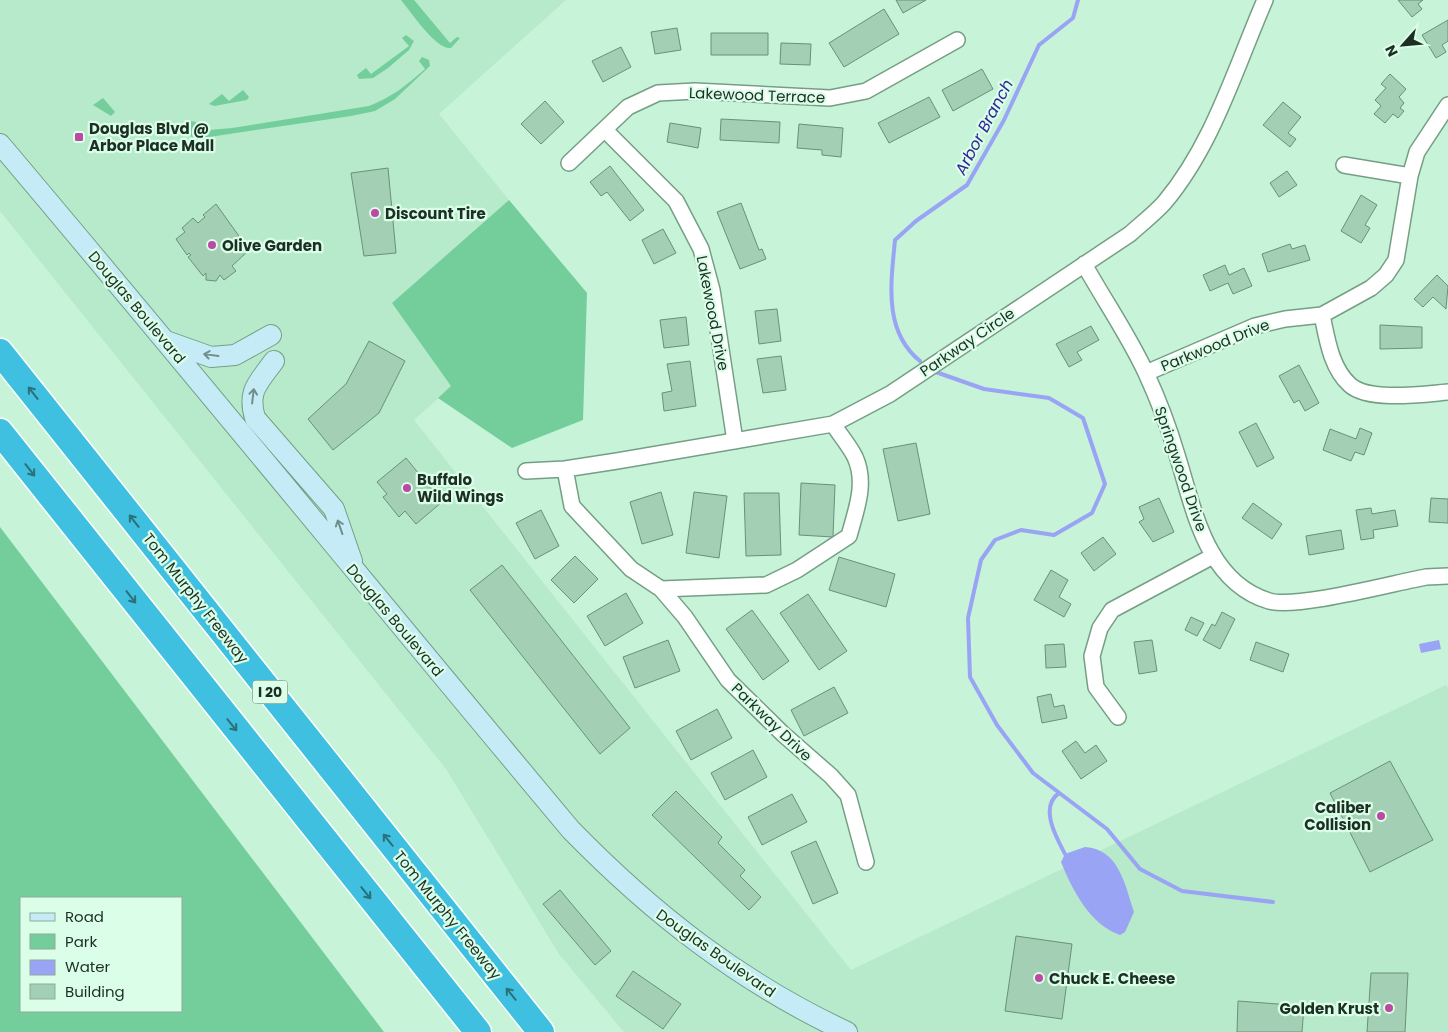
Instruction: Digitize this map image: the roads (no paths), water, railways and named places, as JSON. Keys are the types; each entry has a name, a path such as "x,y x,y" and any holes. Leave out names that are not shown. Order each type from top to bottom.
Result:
{"highway":[{"name":"Tom Murphy Freeway","path":"0,352 541,1032"},
{"path":"0,432 478,1032"}],"main road":[{"name":"Douglas Boulevard","path":"0,144 148,319 356,573 571,830 612,873 666,920 748,979 803,1012 846,1032"},
{"path":"166,341 211,357 235,355 271,335"},
{"path":"274,361 252,390 252,408 256,418 334,508 356,573"}],"street":[{"name":"Parkway Circle","path":"526,471 565,469 833,424 890,394 1130,234 1164,203 1190,166 1208,134 1237,72 1265,0"},
{"name":"Lakewood Terrace","path":"569,163 628,107 658,93 696,91 830,98 866,91 957,40"},
{"name":"Parkwood Drive","path":"1146,373 1255,326 1285,319 1322,315 1371,288 1386,276 1396,260 1410,176 1417,152 1448,105"},
{"name":"Lakewood Drive","path":"605,130 676,200 701,249 712,290 735,441"},
{"path":"1344,164 1410,176"},
{"name":"Springwood Drive","path":"1084,264 1146,373 1177,454 1192,510 1213,556 1225,574 1239,585 1270,602 1295,602 1426,577 1448,576"},
{"path":"1322,315 1333,362 1350,386 1374,395 1448,392"},
{"path":"662,589 766,585 797,570 849,536 860,496 861,479 855,457 833,424"},
{"name":"Parkway Drive","path":"565,469 572,506 631,570 662,589 685,617 728,680 783,734 831,776 848,795 866,862"},
{"path":"1118,717 1096,687 1092,656 1100,628 1112,610 1134,596 1213,556"}],"water":[{"path":"1439,640 1441,649 1421,653 1419,644"},
{"path":"1085,847 1096,849 1106,854 1113,861 1124,880 1134,912 1125,932 1120,935 1109,930 1091,915 1083,905 1061,862 1065,854"}],"waterway":[{"name":"Arbor Branch","path":"920,361 908,349 895,321 891,289 895,240 916,221 967,185 1004,120 1039,45 1073,18 1078,0"},
{"name":"Arbor Branch","path":"933,371 984,389 1049,398 1083,418 1105,484 1092,513 1054,535 1021,530 995,540 981,560 968,618 970,677 997,725 1033,773 1107,829 1140,869 1182,891 1273,902"},
{"path":"1059,793 1053,799 1050,806 1050,814 1054,831 1065,854"}],"place":[{"name":"Douglas Blvd @ Arbor Place Mall","path":"79,137"},
{"name":"Discount Tire","path":"375,213"},
{"name":"Olive Garden","path":"212,245"},
{"name":"Buffalo Wild Wings","path":"407,488"},
{"name":"Caliber Collision","path":"1381,816"},
{"name":"Chuck E. Cheese","path":"1039,978"},
{"name":"Golden Krust","path":"1389,1008"}]}
